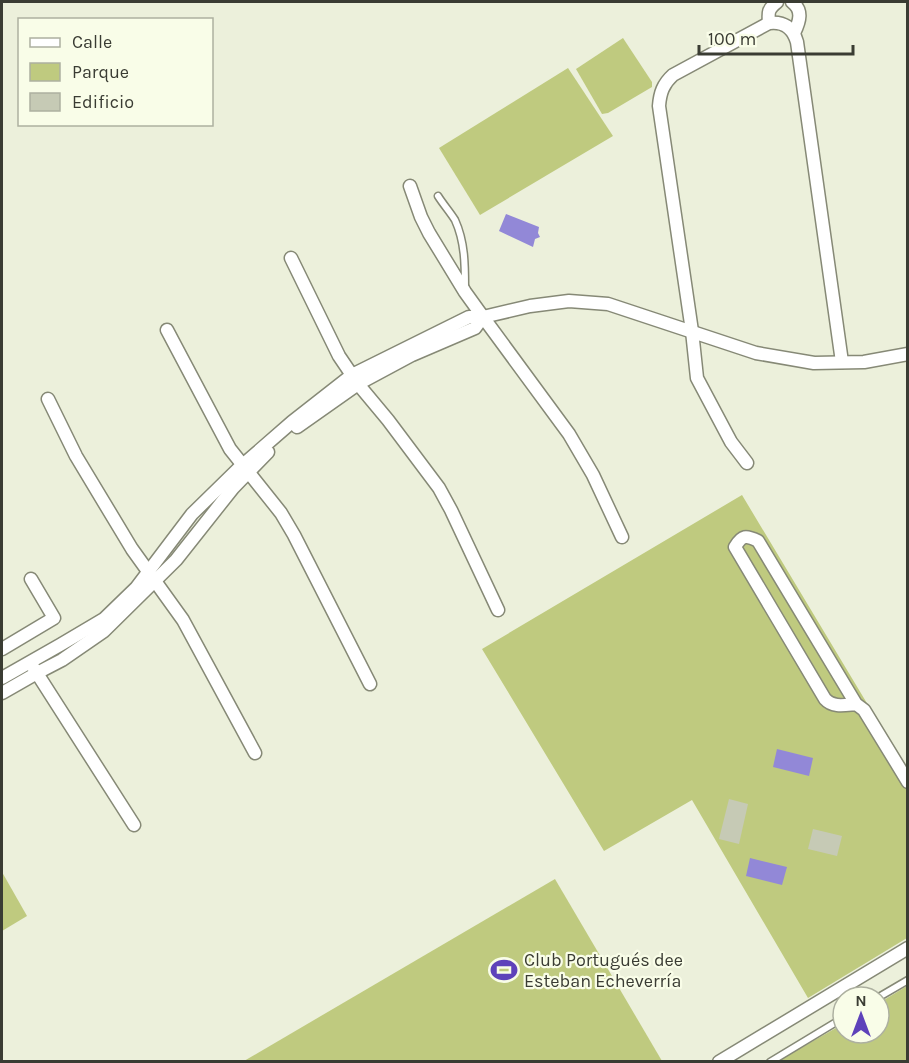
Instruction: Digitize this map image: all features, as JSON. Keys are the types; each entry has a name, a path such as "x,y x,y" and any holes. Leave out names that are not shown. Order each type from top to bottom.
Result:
{"street":[{"path":"770,23 768,12 777,2"},
{"path":"792,2 795,3 800,13 794,33"},
{"path":"747,463 731,442 697,378 659,106 662,87 673,75 770,23 784,24 794,33 797,42 842,362"},
{"path":"410,186 421,217 465,292 569,434 593,475 622,537"},
{"path":"291,258 339,356 355,380 440,488 498,610"},
{"path":"2,693 33,667 104,619 135,588 152,576 192,514 246,468 292,422 355,380 469,317 483,317 530,306 568,301 608,304 756,353 814,363 864,362 908,354"},
{"path":"167,330 230,449 281,513 294,535 370,684"},
{"path":"48,399 76,456 132,549 183,620 255,753"},
{"path":"856,704 842,706 829,703 825,699 735,547 744,537 758,541 856,704 864,710 908,782"},
{"path":"2,649 54,618 31,579"},
{"path":"2,678 33,667"},
{"path":"33,667 134,825"},
{"path":"719,1062 908,948"}],"lane":[{"path":"438,196 454,218 461,235 465,257 465,292"},
{"path":"891,990 908,980"},
{"path":"770,1062 831,1025"}],"green space":[{"path":"623,38 652,82 652,87 608,113 602,114 576,69"},
{"path":"568,68 613,136 480,215 439,148"},
{"path":"742,495 907,770 907,938 808,998 692,800 604,851 482,649"},
{"path":"2,872 27,916 2,931"},
{"name":"Club Portugués dee Esteban Echeverría","path":"555,879 662,1061 244,1061"},
{"path":"907,986 907,1061 778,1061 831,1031 831,1045 891,1045 891,996"}],"shaded area":[{"path":"506,214 539,227 540,237 535,239 533,247 499,231"},
{"path":"777,749 813,758 809,776 773,767"},
{"path":"750,858 787,867 782,885 746,876"}],"building":[{"path":"729,799 748,804 739,844 719,839"},
{"path":"813,829 842,836 837,856 808,849"}],"place":[{"name":"Club Portugués dee Esteban Echeverría","path":"504,970"}]}
